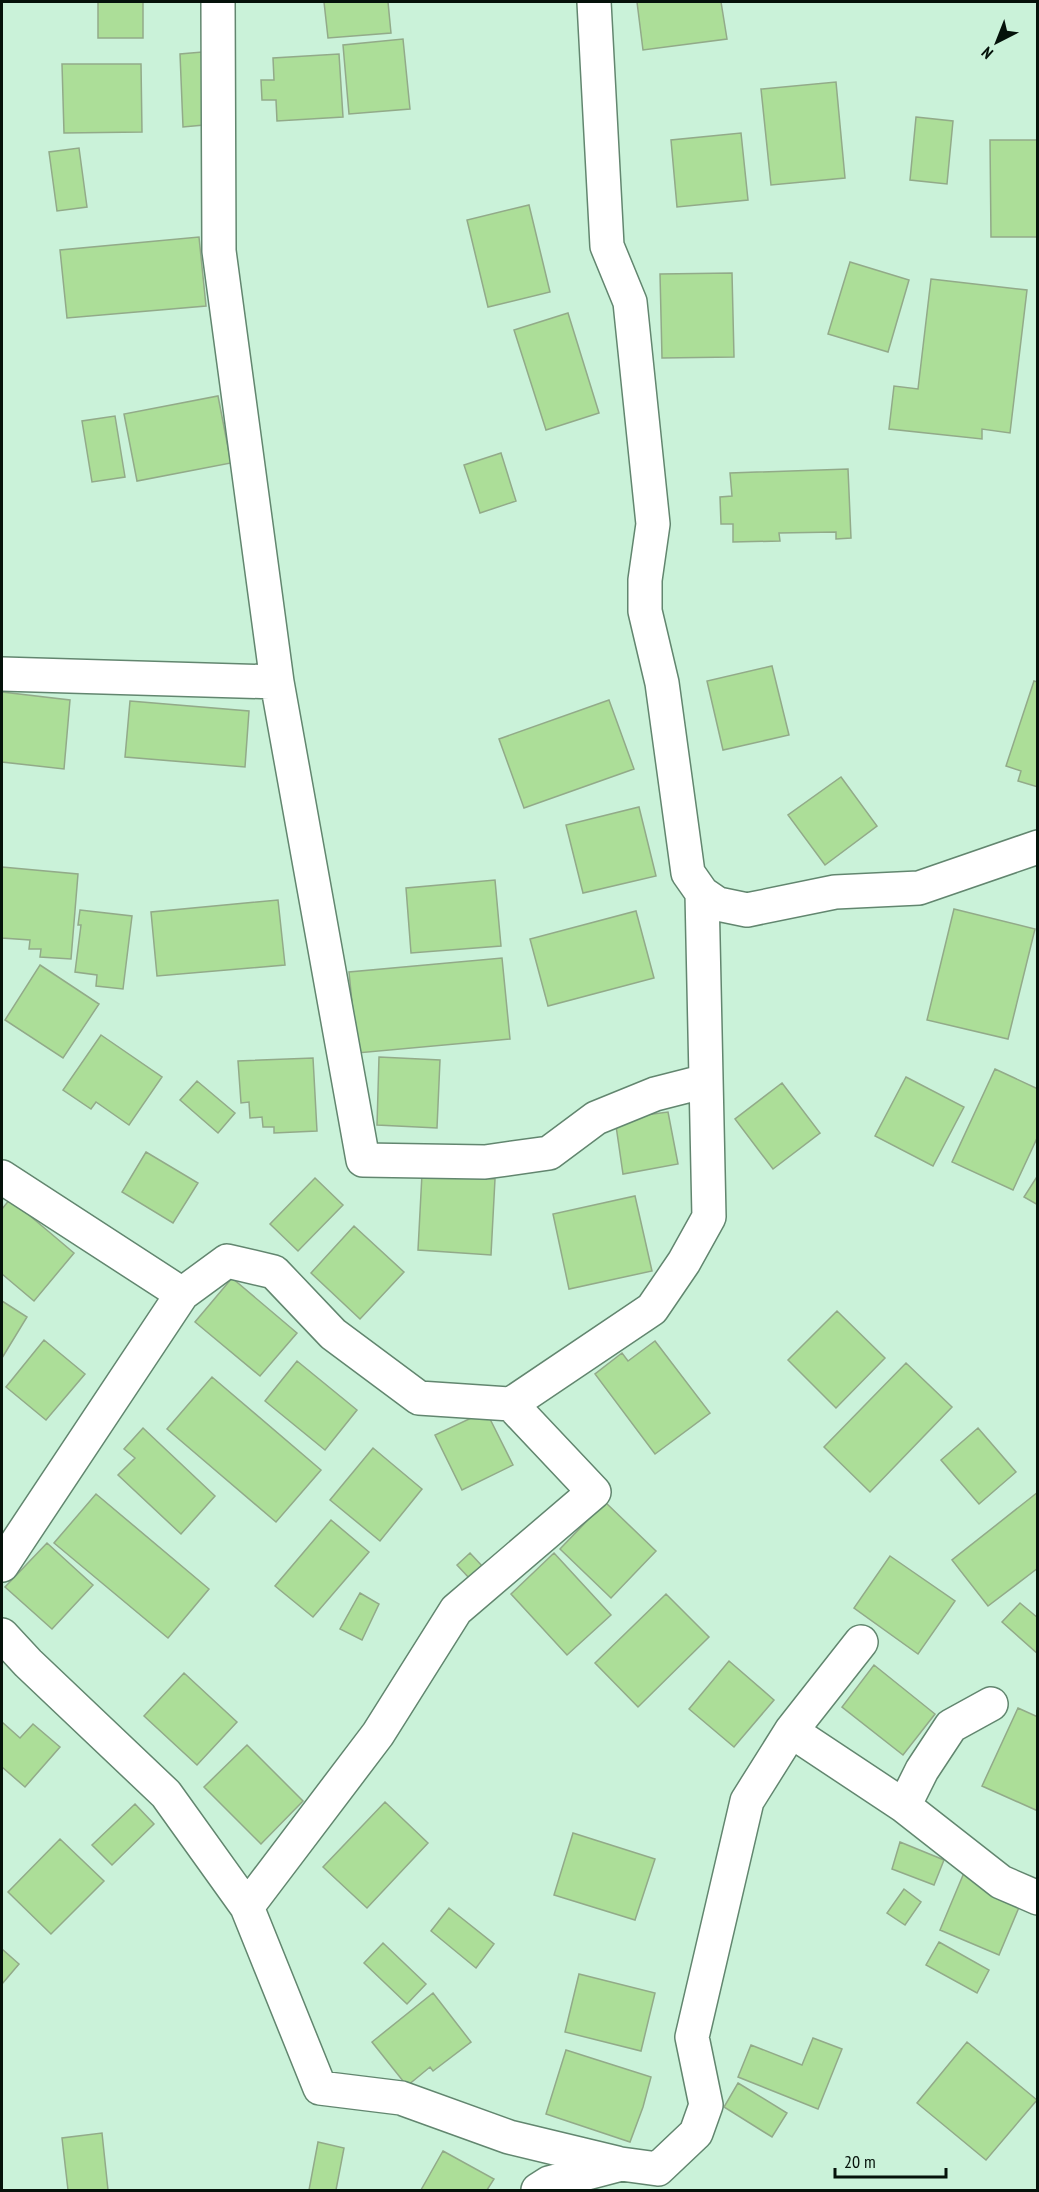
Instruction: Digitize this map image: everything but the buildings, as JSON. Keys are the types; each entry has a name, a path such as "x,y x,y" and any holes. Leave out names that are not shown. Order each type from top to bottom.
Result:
{"street":[{"path":"218,2 219,251 277,682 363,1160 484,1162 549,1153 596,1118 655,1094 706,1081"},
{"path":"594,2 607,246 630,302 652,524 645,580 645,611 662,682 688,873 702,893 718,904 747,910 835,892 919,888 1038,847"},
{"path":"2,674 277,682"},
{"path":"2,1565 182,1294 227,1261 274,1272 333,1334 419,1398 511,1404 652,1309 684,1262 709,1216 702,893"},
{"path":"2,1177 182,1294"},
{"path":"247,1907 378,1734 456,1610 594,1492 511,1404"},
{"path":"2,1635 28,1663 166,1794 247,1907 320,2088 401,2098 509,2137 621,2164 658,2169 696,2133 706,2105 692,2037 747,1802 791,1731 861,1642"},
{"path":"904,1806 922,1770 951,1726 991,1704"},
{"path":"791,1731 904,1806 1001,1882 1038,1898"},
{"path":"538,2190 549,2183 621,2164"}]}
